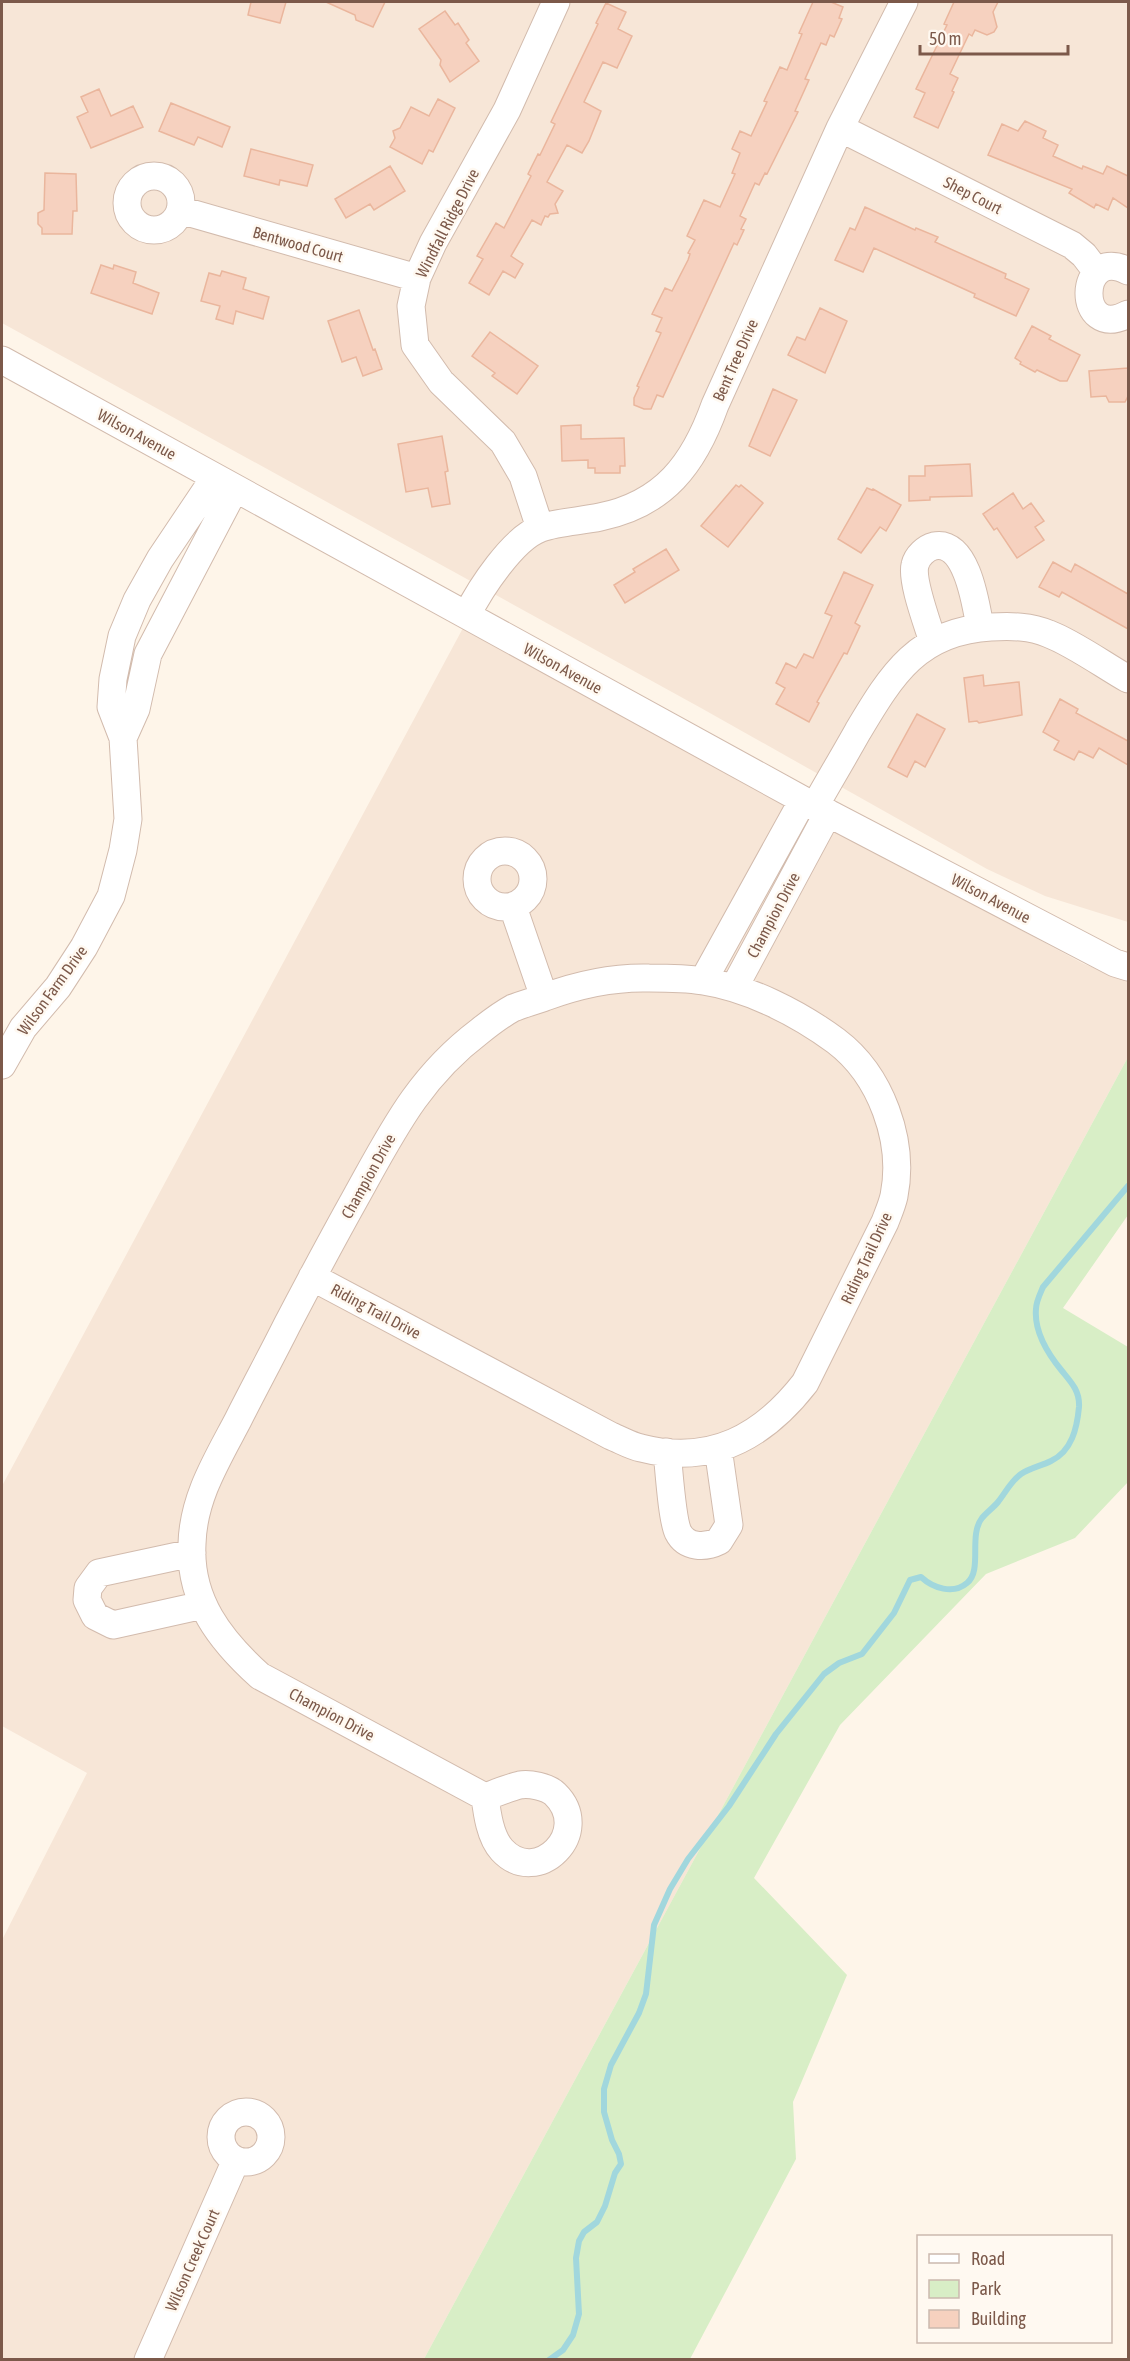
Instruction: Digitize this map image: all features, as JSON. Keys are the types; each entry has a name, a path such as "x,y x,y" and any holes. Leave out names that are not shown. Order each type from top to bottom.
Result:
{"street":[{"name":"Bent Tree Drive","path":"467,615 479,591 511,551 540,528 617,514 634,507 668,486 686,465 705,434 715,405 840,128 904,2"},
{"name":"Windfall Ridge Drive","path":"540,528 523,476 504,442 441,382 415,345 411,306 417,278 433,243 507,110 548,4"},
{"name":"Shep Court","path":"840,128 1072,246 1084,255 1098,272"},
{"name":"Bentwood Court","path":"180,210 417,278"},
{"path":"1128,271 1113,266 1098,272 1091,279 1088,287 1090,304 1095,311 1110,319 1128,314"},
{"name":"Wilson Avenue","path":"2,360 815,806 1115,963 1128,967"},
{"name":"Wilson Farm Drive","path":"2,1065 23,1028 58,987 111,896 123,850 128,819 123,738 111,707 113,679 122,636 137,600 160,559 225,483"},
{"path":"933,642 915,573 915,564 919,556 933,546 948,547 957,554 965,566 980,627"},
{"path":"815,806 885,684 906,660 933,642 957,631 980,627 1020,625 1050,634 1128,680"},
{"name":"Champion Drive","path":"703,981 815,806"},
{"name":"Champion Drive","path":"485,1797 260,1676 241,1659 212,1624 203,1605 192,1553 193,1530 205,1484 312,1277 399,1119 433,1073 464,1043 513,1008 597,981 629,977 703,981 734,988 815,806"},
{"path":"513,907 544,997"},
{"name":"Riding Trail Drive","path":"312,1277 611,1436 640,1448 667,1452 705,1453 746,1437 788,1404 805,1383 885,1222 894,1196 896,1164 893,1132 884,1102 867,1073 848,1051 795,1015 734,988"},
{"path":"667,1452 677,1530 690,1544 701,1546 719,1541 729,1525 718,1448"},
{"path":"192,1553 99,1573 88,1588 87,1600 95,1616 113,1625 203,1605"},
{"name":"Wilson Creek Court","path":"148,2360 236,2160"}],"shaded area":[{"path":"2,2 1128,2 1128,922 1045,896 987,869 701,708 2,323"},
{"path":"463,628 1084,964 1128,981 1128,1057 424,2359 2,2359 2,1940 87,1773 2,1726 2,1486"}],"green space":[{"path":"1128,1057 1128,1215 1063,1308 1128,1347 1128,1482 1075,1538 986,1574 840,1725 754,1878 847,1975 793,2102 796,2159 690,2359 424,2359"}],"building":[{"path":"251,2 286,2 280,23 248,15"},
{"path":"326,2 385,2 373,27 356,20 355,15"},
{"path":"813,2 831,2 843,7 839,18 842,19 834,37 830,35 826,45 821,43 805,79 809,80 795,111 798,112 767,174 765,173 759,185 755,183 740,216 746,219 741,229 744,230 737,245 734,243 663,397 657,395 651,409 634,405 634,398 639,387 637,386 661,333 656,331 662,318 652,314 665,288 672,291 688,260 690,254 688,253 695,240 687,236 704,200 720,207 735,174 732,173 740,153 732,149 740,131 751,136 780,67 787,70 802,34 799,33"},
{"path":"954,2 998,2 993,12 997,27 994,32 987,35 975,30 972,36 969,34 950,74 958,78 938,128 914,117 925,93 916,89 947,25 944,24"},
{"path":"606,3 626,12 618,29 632,36 617,68 603,62 584,102 601,111 589,141 582,153 567,145 547,182 563,191 555,204 558,213 545,216 541,225 532,220 511,256 523,264 515,278 503,271 489,295 469,283 483,259 477,256 496,223 504,228 531,176 528,174 555,124 551,122"},
{"path":"445,11 455,25 458,23 469,40 466,43 479,61 450,82 440,65 441,60 419,29"},
{"path":"99,89 111,116 133,106 143,127 91,148 77,117 88,112 81,97"},
{"path":"438,99 455,108 433,152 429,150 422,164 390,147 395,138 393,131 400,128 411,107 429,116"},
{"path":"171,103 230,127 222,147 198,137 194,145 159,131"},
{"path":"1025,121 1046,131 1043,138 1058,145 1053,156 1082,169 1083,166 1103,174 1107,166 1128,176 1128,208 1113,198 1108,210 1096,204 1094,208 1069,193 1072,189 988,155 1002,124 1018,131"},
{"path":"251,149 313,165 307,186 280,180 279,185 244,176"},
{"path":"390,166 405,191 374,210 370,204 346,218 335,199"},
{"path":"45,173 76,174 77,211 73,211 72,234 42,234 42,228 38,224 38,213 44,210"},
{"path":"865,207 915,230 916,228 938,237 935,242 1006,274 1005,278 1029,289 1016,316 974,297 975,294 874,248 863,272 835,260 850,228 855,230"},
{"path":"101,265 113,269 114,265 136,272 133,283 159,293 152,314 91,293"},
{"path":"222,271 246,278 243,289 269,297 263,319 236,311 233,324 216,319 220,306 201,301 209,273 220,276"},
{"path":"820,308 847,321 825,373 788,355 797,337 805,340"},
{"path":"359,310 382,369 363,376 356,357 342,362 328,321"},
{"path":"1032,326 1051,336 1049,339 1080,355 1067,381 1060,381 1037,370 1035,372 1020,364 1021,362 1015,358"},
{"path":"490,332 538,366 517,394 492,376 495,373 472,356"},
{"path":"1128,368 1128,396 1125,402 1109,402 1106,396 1091,397 1089,371"},
{"path":"773,389 797,400 770,456 749,446"},
{"path":"581,425 581,439 624,438 625,466 620,466 620,473 595,473 595,468 588,468 588,460 562,461 561,426"},
{"path":"442,436 448,471 445,472 450,504 432,507 428,488 406,492 398,444"},
{"path":"970,464 972,496 930,497 930,500 909,501 909,476 925,476 925,466"},
{"path":"736,485 739,487 741,485 763,503 728,547 701,526"},
{"path":"867,488 901,505 886,531 880,527 861,553 838,539"},
{"path":"1013,493 1023,509 1031,503 1044,521 1035,527 1044,540 1017,558 997,528 994,530 983,514"},
{"path":"666,549 679,570 625,603 614,585 635,572 633,569"},
{"path":"1053,562 1071,572 1075,564 1128,594 1128,629 1062,592 1059,597 1039,587"},
{"path":"844,572 873,585 855,623 860,626 847,654 844,653 817,702 819,703 809,722 776,704 785,688 776,683 786,663 796,668 804,654 813,658 832,616 825,613"},
{"path":"983,675 984,686 1019,682 1022,715 979,723 969,722 964,678"},
{"path":"1060,699 1078,709 1076,713 1128,741 1128,765 1099,748 1093,758 1079,751 1074,760 1054,750 1059,741 1043,732"},
{"path":"917,714 945,729 925,767 915,761 907,777 888,767"}],"waterway":[{"path":"549,2360 563,2350 573,2335 579,2314 576,2258 579,2241 584,2232 597,2222 605,2206 615,2173 621,2164 604,2112 604,2089 611,2065 639,2013 646,1994 654,1925 670,1889 688,1859 729,1806 776,1734 824,1674 839,1663 862,1654 894,1613 910,1580 921,1577 943,1589 956,1589 967,1583 974,1570 976,1534 982,1518 1017,1477 1058,1457 1069,1445 1077,1423 1078,1396 1072,1383 1043,1342 1037,1326 1037,1304 1043,1287 1128,1186"}]}
